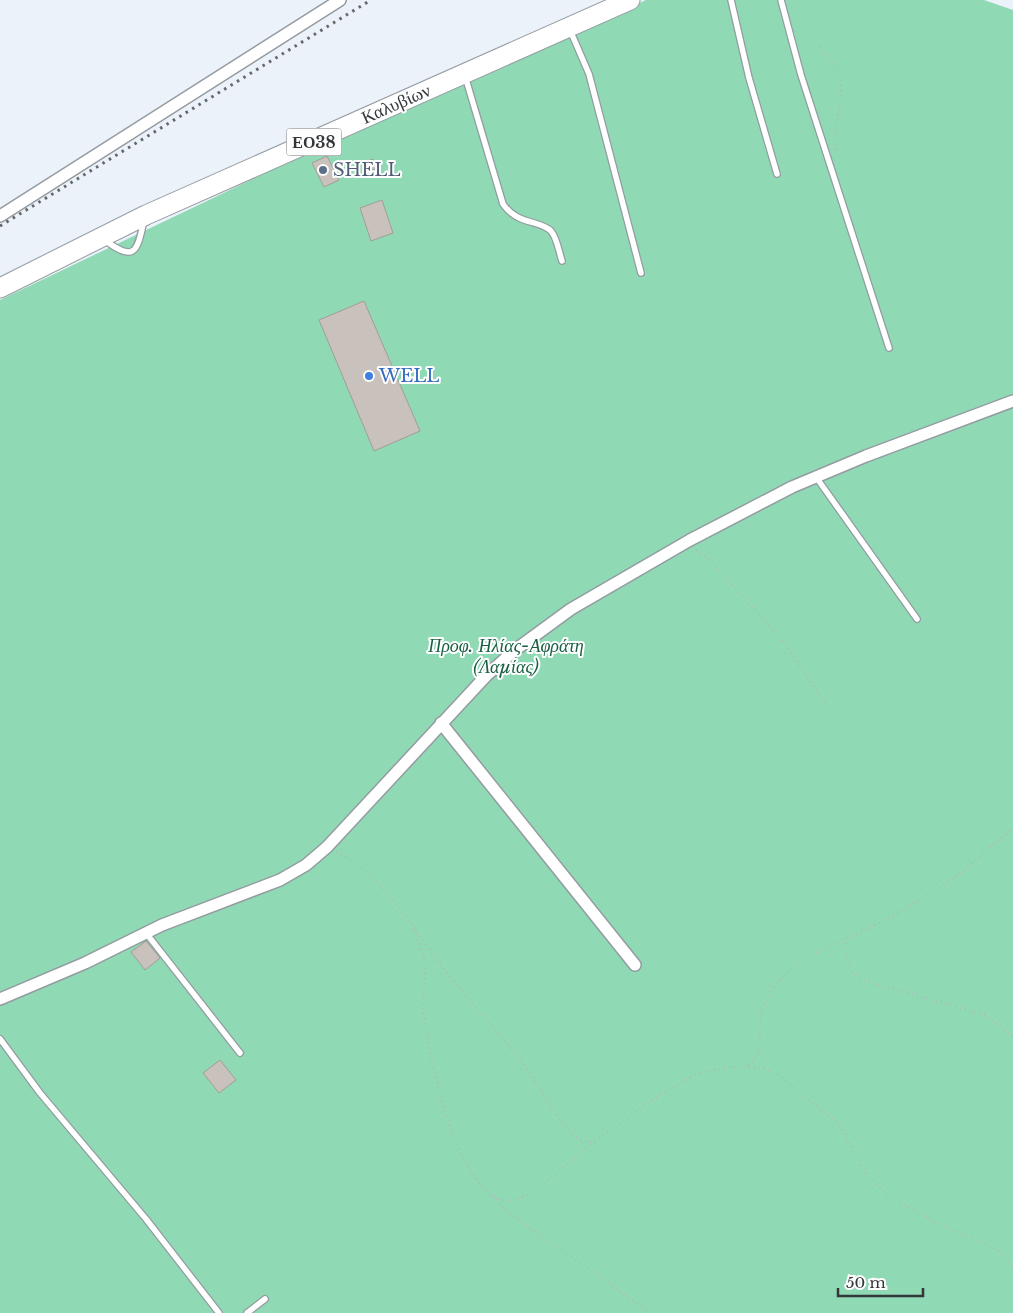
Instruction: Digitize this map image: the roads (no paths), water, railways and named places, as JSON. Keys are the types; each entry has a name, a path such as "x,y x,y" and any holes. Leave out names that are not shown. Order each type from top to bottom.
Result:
{"main road":[{"name":"Καλυβίων","path":"0,288 146,215 630,0"}],"street":[{"path":"0,216 334,2"},
{"path":"0,999 85,963 146,933 280,880 306,864 326,847 486,676 543,628 605,587 770,498 816,477 866,456 1013,402"},
{"path":"441,723 635,965"}],"lane":[{"path":"731,0 750,78 777,174"},
{"path":"781,0 801,75 889,348"},
{"path":"569,28 589,74 641,272"},
{"path":"464,74 503,204 508,212 521,220 548,229 552,233 562,261"},
{"path":"99,237 120,252 128,253 135,250 139,244 146,215"},
{"path":"816,477 917,619"},
{"path":"146,933 240,1053"},
{"path":"0,1039 40,1093 146,1219 219,1313"},
{"path":"247,1313 265,1298"}],"railway":[{"path":"0,226 371,0"}],"place":[{"name":"SHELL","path":"323,170"},
{"name":"WELL","path":"369,376"}],"park label":[{"name":"Προφ. Ηλίας-Αφράτη (Λαμίας)","path":"506,656"}]}
